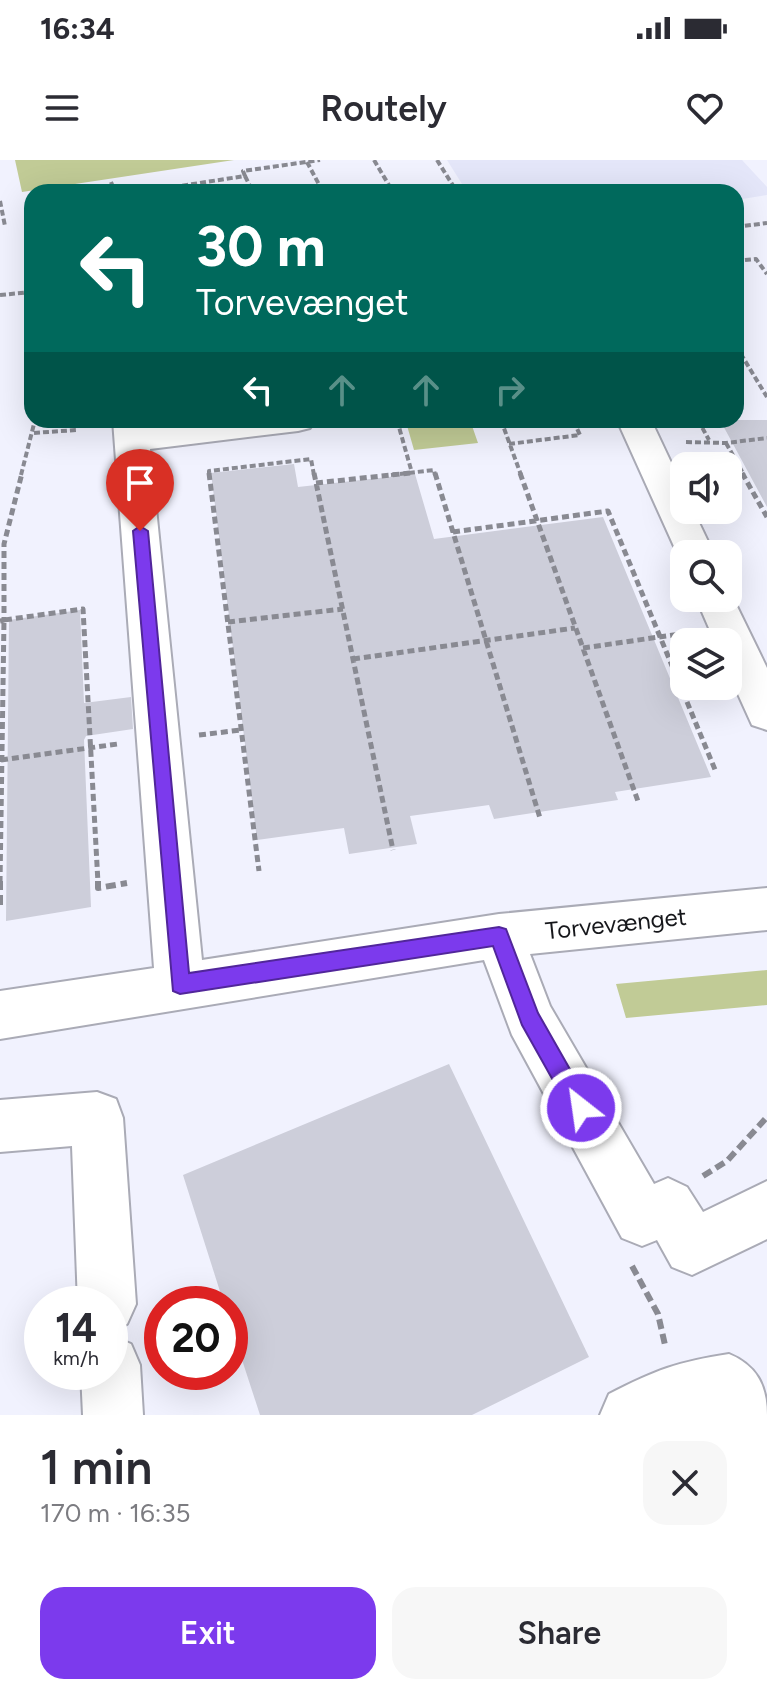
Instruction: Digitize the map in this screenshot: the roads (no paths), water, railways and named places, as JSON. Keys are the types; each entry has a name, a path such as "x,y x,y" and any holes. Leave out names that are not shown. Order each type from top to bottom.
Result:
{"street":[{"path":"164,428 131,430 180,984"},
{"path":"640,433 689,540"},
{"path":"722,613 767,713"},
{"name":"Torvevænget","path":"0,1015 180,984 499,936 767,909"},
{"path":"499,936 530,1018 642,1218 668,1206 692,1247 767,1209"},
{"path":"0,1126 97,1118 106,1286"},
{"path":"630,1415 676,1392 729,1384 745,1415"},
{"path":"112,1390 113,1415"}]}
